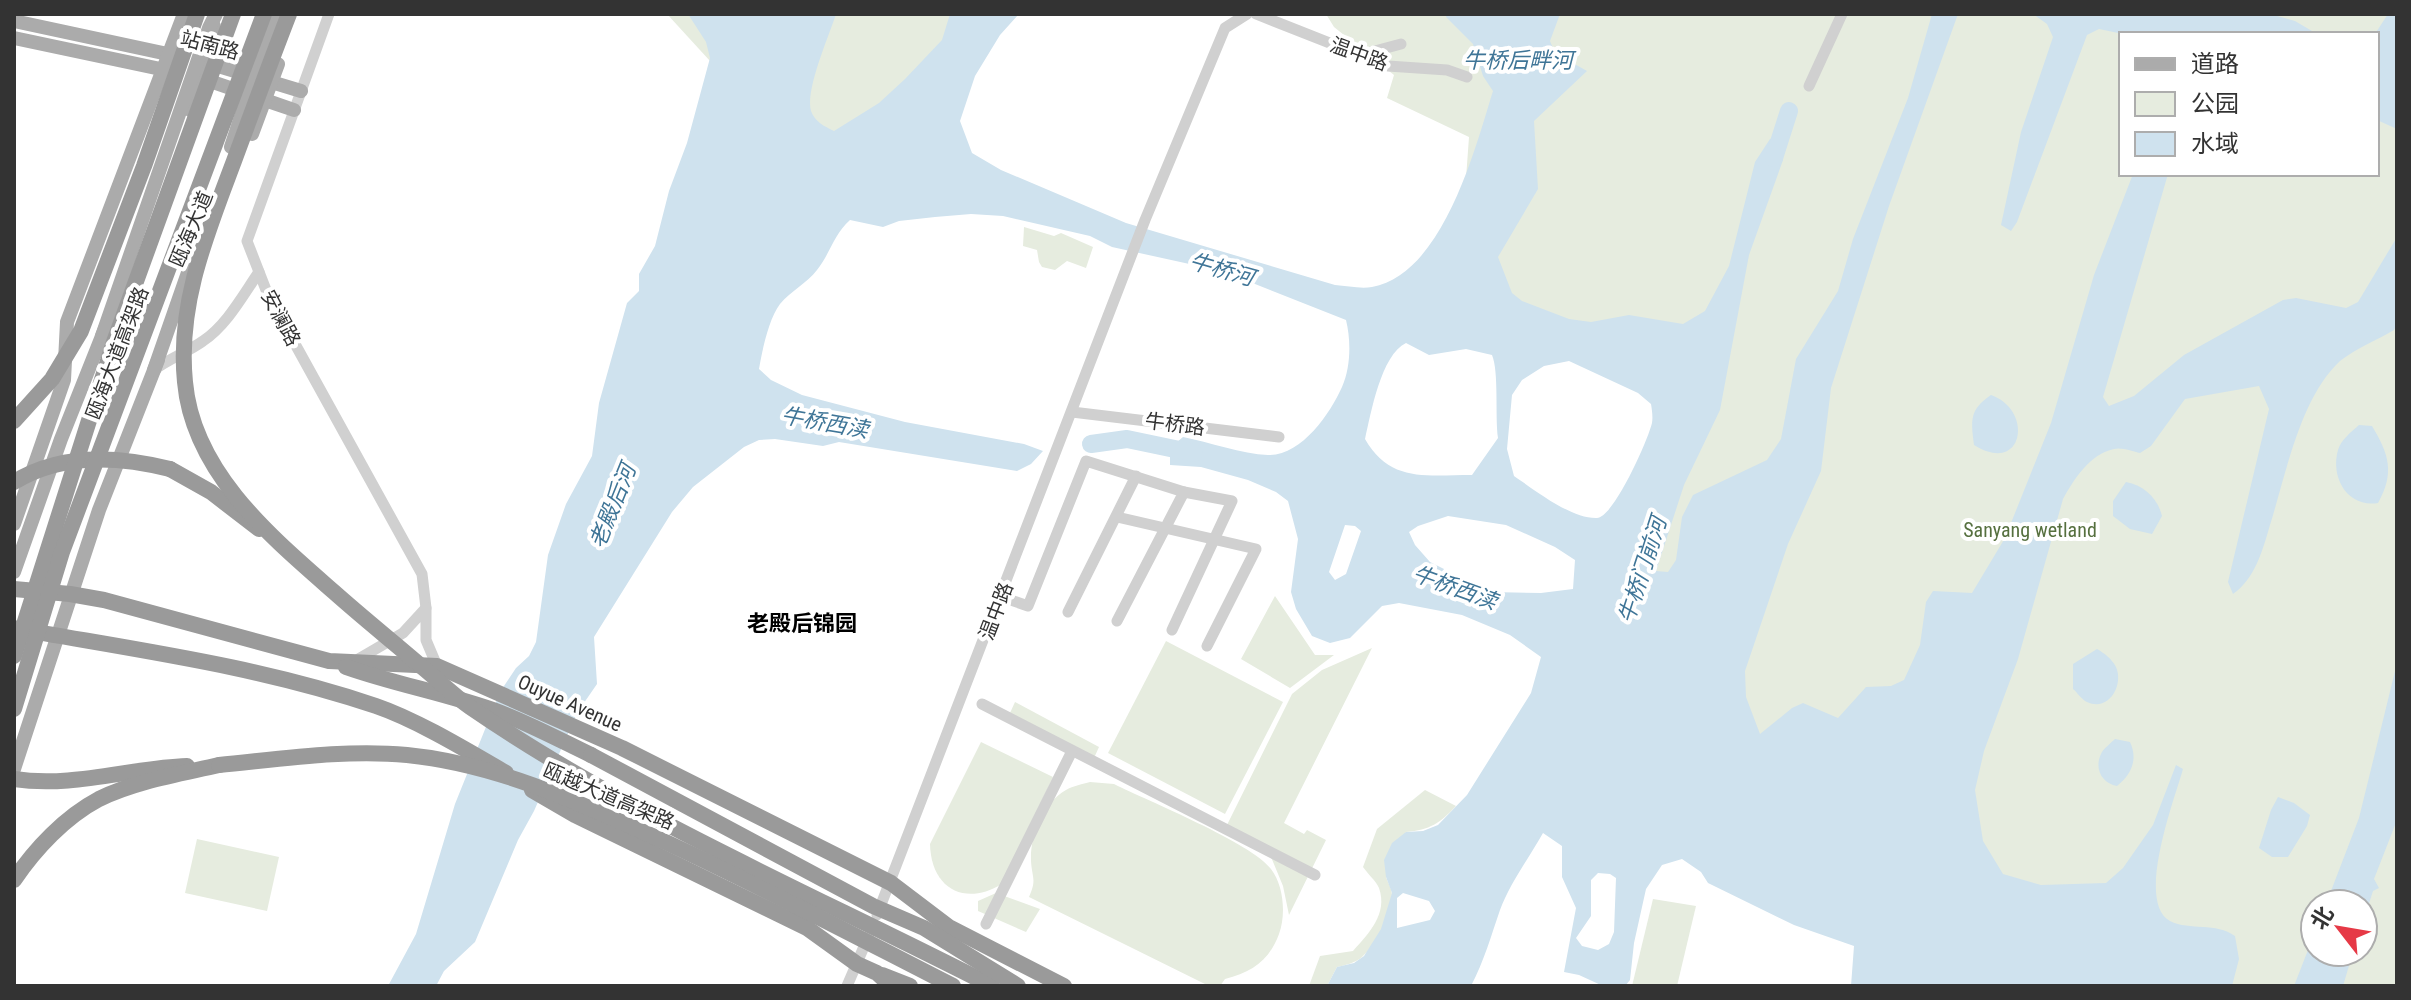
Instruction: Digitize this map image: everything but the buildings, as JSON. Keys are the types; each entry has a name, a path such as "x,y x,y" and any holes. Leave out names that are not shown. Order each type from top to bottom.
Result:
{"highway":[{"path":"14,421 52,379 81,331 144,166 197,14"},
{"name":"瓯海大道高架路","path":"14,656 114,342 233,14"},
{"name":"瓯海大道高架路","path":"14,709 62,552 264,14"},
{"path":"279,544 225,484 199,436 185,387 183,348 185,315 195,275 292,14"},
{"path":"14,482 67,462 137,460 170,469 197,484 279,544"},
{"name":"瓯越大道高架路","path":"279,544 467,704 542,754 624,802 992,986"},
{"name":"Ouyue Avenue","path":"14,589 104,600 329,661 437,666 622,748 891,883 949,927 1064,986"},
{"path":"14,628 227,665 379,707 465,749 575,815 807,928 857,964 910,986"},
{"path":"329,661 485,708 592,756 873,906 924,928 1018,986"},
{"name":"瓯越大道高架路","path":"219,765 323,755 406,755 484,768 544,788 682,850 953,986"},
{"path":"14,779 37,783 71,781 165,767 219,765"},
{"path":"14,880 34,852 66,822 99,800 143,784 219,765"},
{"path":"877,973 891,986"}],"main road":[{"path":"14,524 64,380 67,322 184,14"},
{"path":"102,336 209,28 217,14"},
{"name":"瓯海大道","path":"14,572 61,439 156,208 208,63 217,14"},
{"path":"154,370 275,14"},
{"name":"瓯海大道","path":"14,769 99,510 265,101 292,14"},
{"name":"站南路","path":"14,21 208,63 301,91"},
{"name":"站南路","path":"14,38 201,77 294,110"}],"street":[{"name":"安澜路","path":"329,14 247,241 268,295 422,574 426,640 437,666"},
{"name":"温中路","path":"847,986 891,883 1145,220 1225,28 1247,14"},
{"name":"温中路","path":"1256,14 1402,69 1447,70 1467,77"},
{"path":"1809,86 1842,14"},
{"path":"1360,55 1401,44"},
{"path":"154,370 173,356 204,341 224,322 259,272"},
{"name":"牛桥路","path":"1072,412 1279,437"},
{"path":"1002,597 1028,606 1086,461 1184,492 1232,501 1172,630"},
{"path":"1068,612 1136,476"},
{"path":"1117,621 1184,492"},
{"path":"1117,517 1256,549 1207,646"},
{"path":"353,662 403,633 426,608"},
{"path":"982,704 1315,875"},
{"path":"986,924 1072,751"}],"green space":[{"path":"667,14 1007,14 827,189"},
{"name":"Sanyang wetland","path":"1326,14 2397,14 2397,986 2134,986 1570,732 1675,382 1456,317 1469,137 1387,98 1394,75 1334,27"},
{"path":"1024,227 1054,236 1061,233 1093,247 1086,268 1067,261 1055,270 1042,267 1037,250 1023,246"},
{"path":"1275,596 1315,655 1334,655 1290,688 1241,659"},
{"path":"1166,641 1283,702 1225,814 1108,753"},
{"path":"1372,648 1284,823 1304,834 1307,830 1326,840 1289,915 1283,886 1269,852 1225,829 1292,694 1322,670"},
{"path":"1015,702 1099,747 1094,758 1010,713"},
{"path":"981,742 1053,777 1002,884 975,894 952,889 943,882 936,872 930,844"},
{"path":"1090,782 1114,784 1198,823 1243,847 1271,869 1281,892 1283,918 1275,943 1265,958 1251,969 1225,979 1220,986 1209,986 1029,897 1033,882 1031,851 1045,811 1058,796"},
{"path":"1425,790 1456,806 1434,825 1406,832 1386,877 1392,893 1389,911 1367,952 1356,961 1337,967 1327,986 1309,986 1320,956 1353,951 1375,922 1381,897 1378,885 1363,867 1377,829"},
{"path":"197,839 279,857 267,911 185,893"},
{"path":"996,893 1040,909 1026,932 978,911 978,901"},
{"path":"1653,899 1696,906 1677,986 1632,986"}],"water":[{"path":"688,14 836,14 814,77 810,102 815,118 834,131 879,103 905,79 942,40 950,14 1019,14 1000,35 975,76 960,121 972,153 1001,170 1126,223 1335,285 1368,288 1397,277 1418,259 1437,235 1466,175 1493,91 1483,76 1473,44 1446,17 1447,14 1560,14 1550,41 1555,53 1587,71 1534,121 1538,189 1498,257 1512,293 1522,301 1569,319 1591,322 1629,315 1683,324 1705,311 1729,266 1755,162 1770,139 1784,136 1783,160 1749,255 1720,410 1684,485 1656,571 1668,572 1676,560 1682,517 1693,495 1767,460 1781,439 1796,359 1838,291 1853,239 1908,98 1932,14 1958,14 1889,206 1831,388 1821,471 1788,544 1745,671 1746,697 1760,734 1803,703 1838,718 1866,687 1891,686 1904,680 1920,645 1926,602 1933,591 1972,593 2005,538 2051,423 2094,275 2132,176 2167,176 2103,397 2109,406 2134,396 2184,355 2283,300 2296,298 2346,308 2358,302 2397,237 2397,324 2394,330 2340,361 2314,395 2296,438 2261,553 2253,572 2233,594 2228,582 2269,409 2259,386 2185,399 2151,446 2140,453 2120,448 2105,452 2090,462 2078,476 2063,499 2018,659 1984,751 1975,790 1983,841 2003,874 2041,885 2106,883 2123,868 2153,825 2176,765 2183,769 2160,849 2156,893 2160,910 2170,921 2186,926 2220,929 2235,936 2239,959 2232,986 1851,986 1854,946 1794,925 1708,883 1701,872 1682,859 1662,865 1646,889 1634,943 1630,980 1625,986 1603,986 1564,972 1576,908 1562,877 1562,846 1543,833 1504,900 1471,986 1327,986 1337,967 1354,963 1364,956 1381,929 1392,893 1384,860 1392,843 1406,832 1423,831 1438,825 1467,795 1531,693 1541,657 1510,635 1462,615 1399,603 1382,606 1350,638 1330,643 1312,636 1296,609 1291,592 1298,539 1288,501 1248,480 1201,467 1170,465 1170,448 1183,437 1268,455 1292,449 1303,441 1322,421 1345,379 1349,354 1346,320 1255,284 1194,265 1112,247 1090,236 1003,216 971,214 899,221 883,227 850,220 817,270 776,310 766,335 759,369 771,380 802,395 905,422 1024,444 1043,451 1031,464 1017,471 839,442 823,446 775,439 759,440 744,447 693,487 672,512 594,637 597,684 577,713 475,942 444,971 436,986 388,986 416,934 455,804 500,692 516,668 529,656 536,642 548,555 566,504 592,456 599,403 627,303 639,291 639,274 655,246 710,58 706,42","holes":["1406,343 1429,355 1466,349 1492,355 1498,438 1472,475 1425,475 1398,470 1375,453 1365,439 1378,386 1390,359","1569,361 1638,393 1651,404 1652,423 1644,445 1621,492 1604,514 1597,518 1576,514 1554,503 1514,476 1507,449 1512,395 1522,380 1544,366","1448,516 1506,525 1555,547 1575,560 1573,589 1541,593 1490,592 1430,562 1415,545 1409,532","1345,525 1355,526 1361,531 1346,574 1335,580 1329,572","1598,873 1616,878 1614,932 1609,944 1598,950 1582,946 1576,938 1591,916 1591,880","1403,893 1429,901 1435,911 1430,920 1397,928 1397,898"]},
{"path":"2033,14 2270,14 2295,21 2314,32 2119,33 2099,29 2087,35 2011,231 2001,225 2021,132 2053,37 2047,24"},
{"path":"2388,14 2397,14 2397,129 2379,121 2379,32 2376,32"},
{"path":"1991,395 2005,403 2014,414 2018,426 2013,447 2004,452 1991,452 1974,445 1973,416"},
{"path":"2359,425 2372,426 2386,455 2387,482 2378,503 2358,501 2350,496 2339,480 2336,461 2339,446"},
{"path":"2126,482 2144,490 2157,504 2162,516 2152,534 2130,529 2113,516 2113,501"},
{"path":"2097,649 2114,664 2118,681 2108,700 2095,704 2085,701 2073,689 2073,664"},
{"path":"2397,663 2397,820 2374,879 2379,888 2332,888 2359,818"},
{"path":"2115,739 2130,742 2133,754 2130,771 2117,786 2104,779 2098,765 2102,752"},
{"path":"2278,797 2294,803 2310,815 2307,826 2288,857 2272,857 2259,848"},
{"path":"2301,968 2348,968 2343,986 2294,986"}],"waterway":[{"name":"牛桥门前河","path":"1774,158 1789,111"},
{"name":"牛桥西渎","path":"1091,444 1127,439 1194,453"}],"district":[{"name":"老殿后锦园","path":"802,623"}],"water label":[{"name":"牛桥后畔河","path":"1518,60"},
{"name":"牛桥河","path":"1222,269"},
{"name":"老殿后河","path":"612,506"}]}
